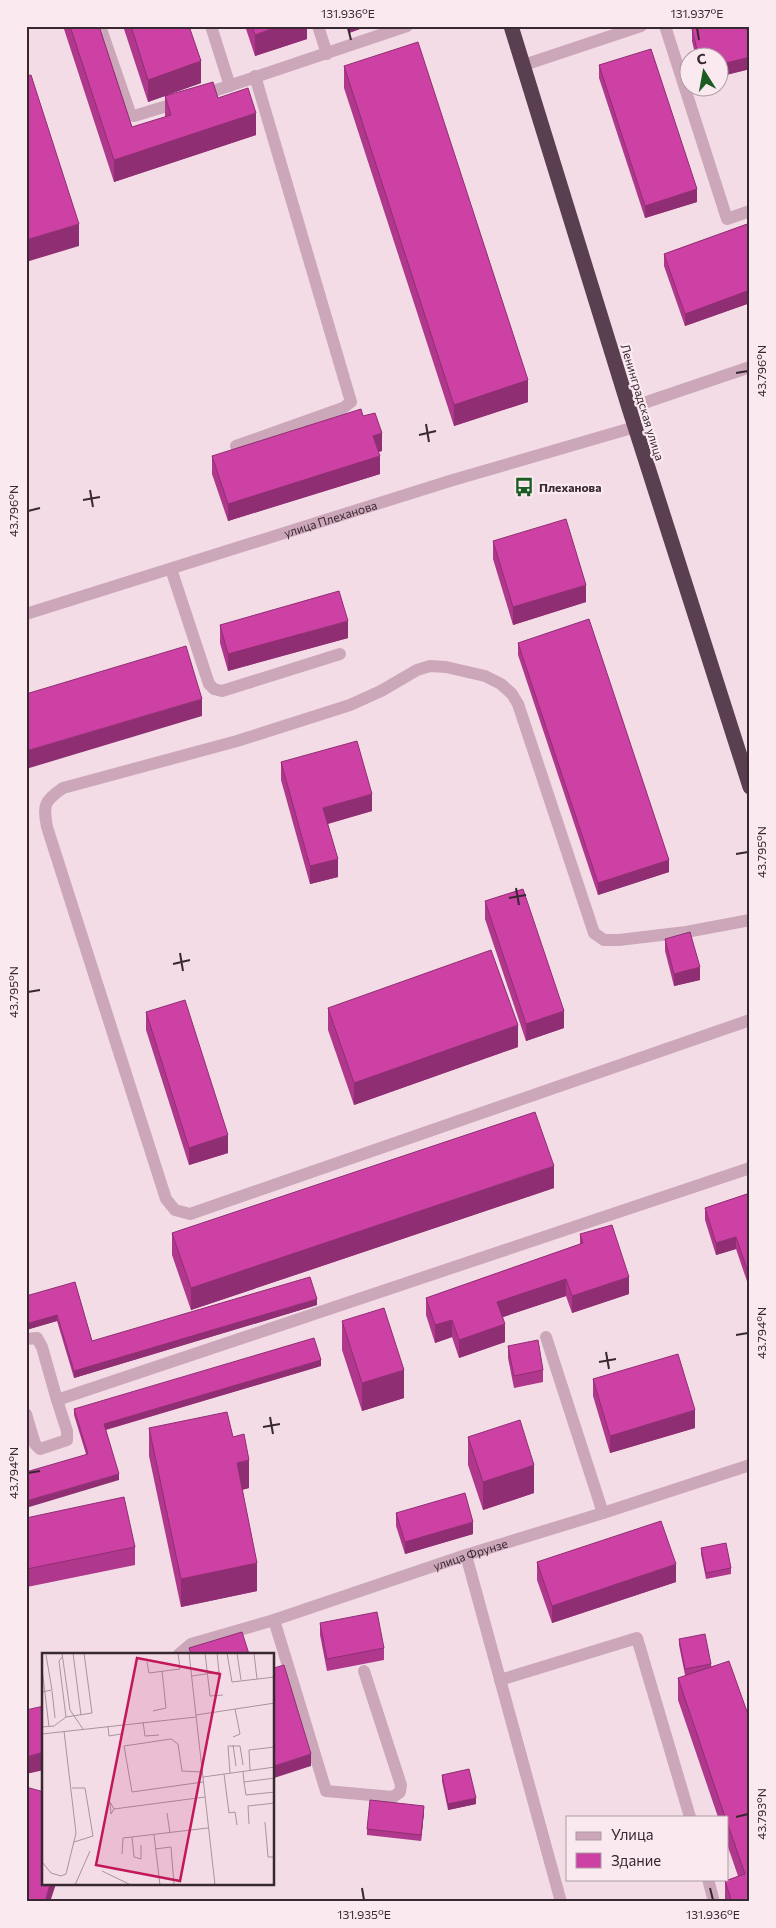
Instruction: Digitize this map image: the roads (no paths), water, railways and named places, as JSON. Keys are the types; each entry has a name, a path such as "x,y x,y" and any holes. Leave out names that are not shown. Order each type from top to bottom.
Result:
{"highway":[{"name":"Ленинградская улица","path":"511,26 629,408 750,787"}],"street":[{"path":"100,26 127,108 134,116 230,86 407,26"},
{"path":"211,26 230,86"},
{"path":"318,26 327,54"},
{"path":"524,66 641,26"},
{"path":"665,26 727,219 750,211"},
{"path":"236,446 343,408 351,402 255,76"},
{"path":"629,408 750,367"},
{"name":"улица Плеханова","path":"26,614 454,480 635,427"},
{"path":"171,568 209,684 214,689 222,690 340,654"},
{"path":"750,920 686,932 619,940 604,940 594,933 518,704 512,694 501,684 485,676 446,667 430,666 416,670 381,691 350,705 237,741 63,788 49,798 43,808 47,827 166,1199 175,1210 190,1214 750,1020"},
{"path":"57,1400 750,1168"},
{"path":"546,1337 603,1513"},
{"path":"26,1339 37,1338 42,1347 67,1431 67,1440 40,1449 35,1444 26,1414"},
{"name":"улица Фрунзе","path":"180,1653 191,1644 274,1620 466,1555 750,1465"},
{"path":"466,1555 562,1902"},
{"path":"274,1620 326,1791 393,1797 400,1792 401,1785 364,1671"},
{"path":"500,1680 637,1638 690,1816"},
{"path":"708,1880 714,1902"}],"place":[{"name":"Плеханова","path":"524,487"}]}
